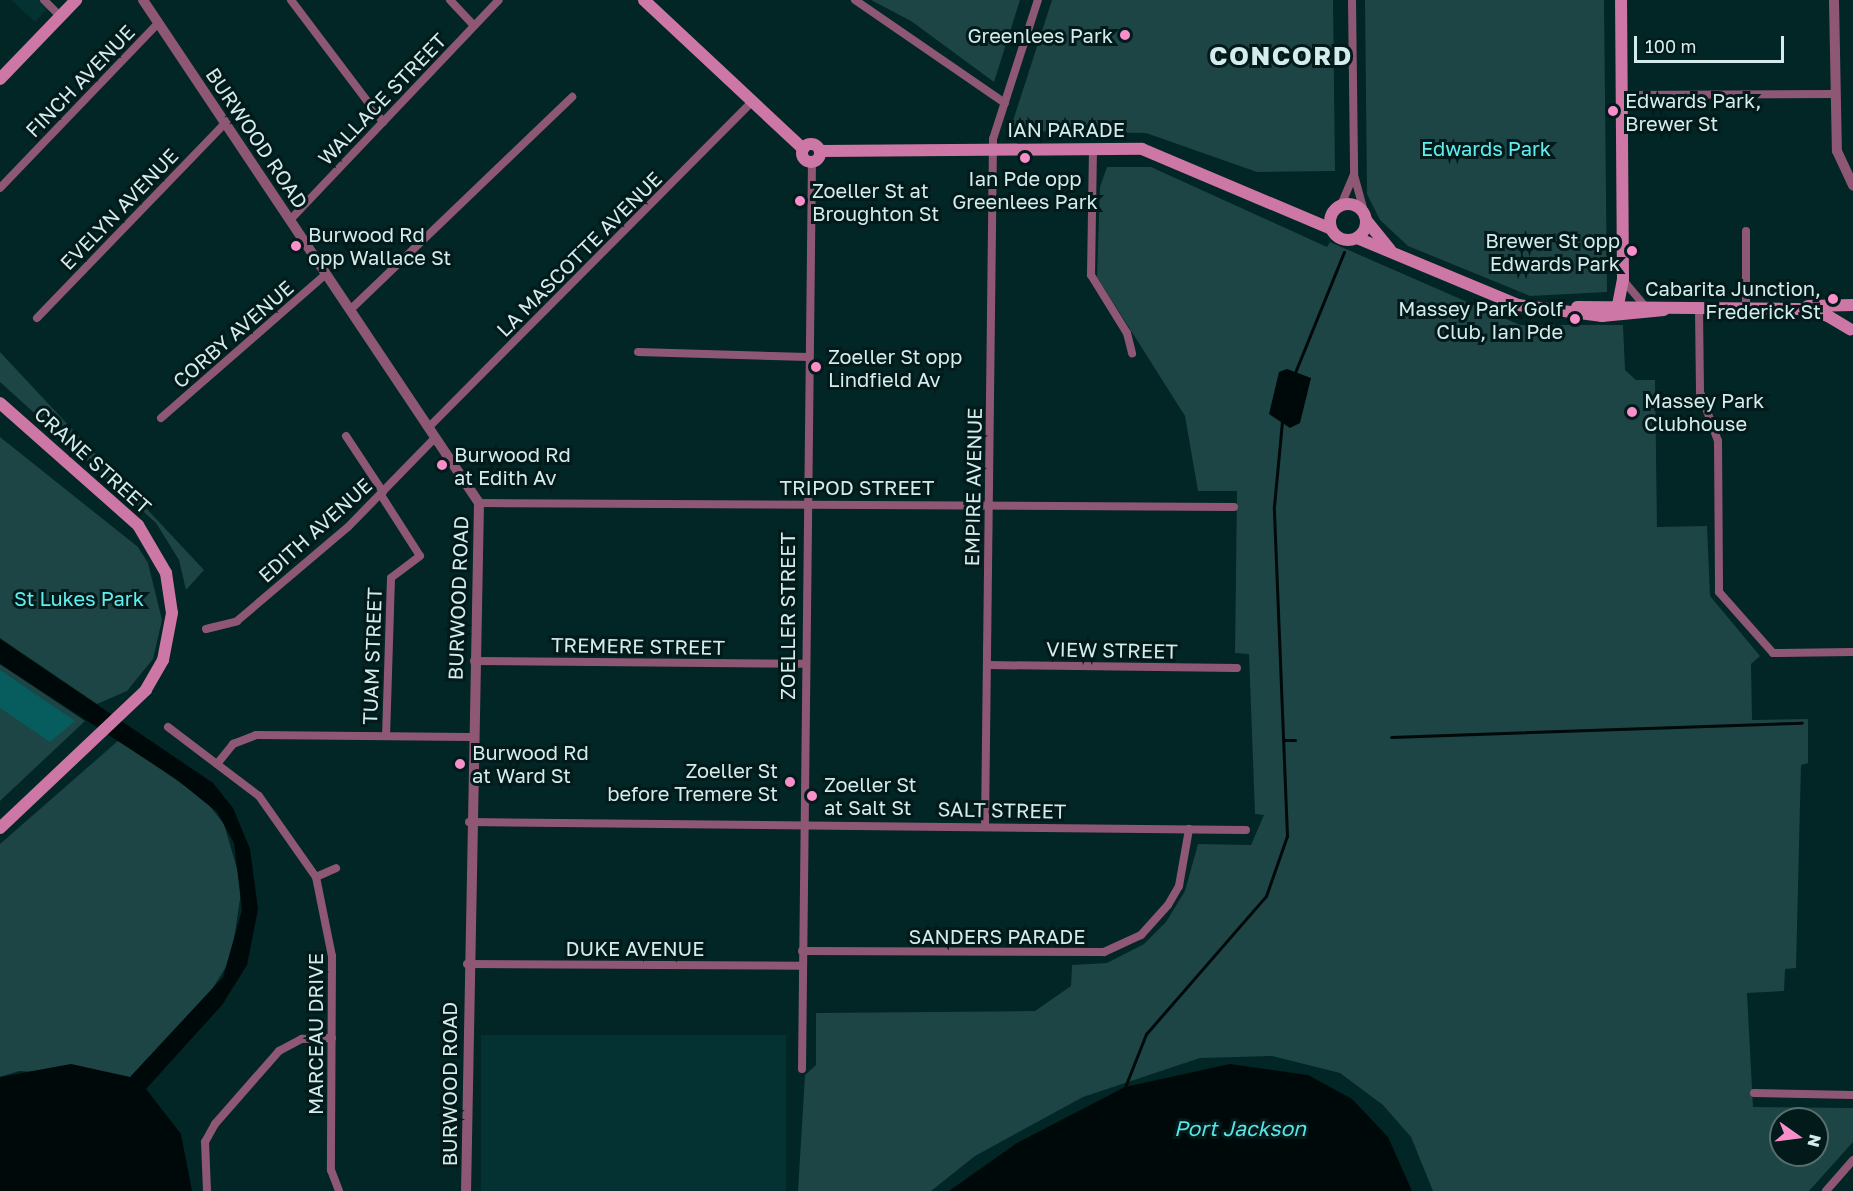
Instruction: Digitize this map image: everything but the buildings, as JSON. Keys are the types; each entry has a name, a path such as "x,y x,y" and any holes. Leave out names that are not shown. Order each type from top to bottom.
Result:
{"main road":[{"path":"0,79 76,0"},
{"path":"644,0 803,149 802,157 812,163 820,151"},
{"path":"1618,305 1623,280 1621,0"},
{"name":"IAN PARADE","path":"803,149 814,144 820,151 1093,148 1156,153 1331,229"},
{"path":"1391,250 1358,206 1337,208 1331,229 1340,238 1358,238 1391,250 1518,305 1635,315 1664,310 1798,309 1853,305"},
{"name":"IAN PARADE","path":"1300,214 1337,208"},
{"path":"1358,238 1366,218"},
{"path":"1618,305 1635,315"},
{"path":"1555,309 1644,305 1664,310"},
{"path":"1851,331 1846,319 1853,305"},
{"path":"1798,309 1828,316 1851,331"},
{"name":"CRANE STREET","path":"0,403 138,525 166,573 172,613 168,644 155,677 125,714 0,828"}],"street":[{"path":"44,0 60,16"},
{"name":"BURWOOD ROAD","path":"143,0 479,503 469,822 466,1191"},
{"path":"291,0 383,122"},
{"path":"450,0 474,26"},
{"name":"WALLACE STREET","path":"290,220 499,0"},
{"path":"855,0 1005,103"},
{"name":"EMPIRE AVENUE","path":"986,826 993,148 1038,0"},
{"path":"1352,0 1354,175 1366,218"},
{"path":"1834,0 1837,151 1853,186"},
{"name":"FINCH AVENUE","path":"0,188 158,23"},
{"path":"1622,95 1835,94"},
{"path":"350,310 572,97"},
{"name":"LA MASCOTTE AVENUE","path":"428,428 752,102"},
{"name":"EVELYN AVENUE","path":"38,318 225,123"},
{"path":"1093,148 1091,275 1127,333 1132,353"},
{"name":"ZOELLER STREET","path":"802,1069 804,504 812,163"},
{"path":"1337,208 1354,175"},
{"path":"1746,231 1746,309"},
{"name":"CORBY AVENUE","path":"161,418 326,274"},
{"path":"1623,280 1644,305"},
{"path":"1699,310 1700,392 1718,441 1719,592 1773,653 1853,652"},
{"path":"638,352 808,357"},
{"name":"TUAM STREET","path":"346,436 420,556 391,578 386,736"},
{"name":"EDITH AVENUE","path":"206,629 237,621 382,494 435,438"},
{"name":"TRIPOD STREET","path":"479,503 1234,507"},
{"name":"TREMERE STREET","path":"474,661 803,664"},
{"name":"VIEW STREET","path":"987,665 1237,668"},
{"name":"MARCEAU DRIVE","path":"168,728 260,796 316,877 332,956 331,1170 339,1191"},
{"path":"217,764 233,744 250,736 471,737"},
{"name":"SALT STREET","path":"469,822 803,823 1246,830"},
{"name":"SANDERS PARADE","path":"802,951 1104,952 1141,935 1168,905 1179,886 1189,829"},
{"path":"316,877 336,868"},
{"name":"DUKE AVENUE","path":"467,964 802,966"},
{"path":"207,1191 205,1143 215,1124 279,1050 302,1039 332,1038"},
{"path":"1754,1093 1853,1095"},
{"path":"1826,1191 1853,1160"}],"shaded area":[{"path":"11,0 38,0 48,9 35,22"},
{"path":"0,670 75,721 50,742 0,708"},
{"path":"481,1035 786,1035 786,1191 481,1191"}],"green space":[{"path":"871,0 1020,0 994,82 911,21"},
{"path":"1052,0 1333,0 1335,171 1257,172 1146,133 1019,131 1012,124"},
{"name":"Edwards Park","path":"1365,0 1604,0 1607,292 1530,296 1408,246 1380,220 1367,194"},
{"path":"1107,167 1151,167 1327,247 1330,242 1520,325 1623,325 1625,370 1636,380 1655,380 1657,527 1707,526 1710,596 1760,656 1751,664 1752,720 1808,719 1808,763 1801,765 1796,968 1785,969 1784,991 1747,993 1753,1107 1769,1107 1769,1167 1829,1167 1829,1108 1853,1108 1853,1142 1809,1191 1433,1191 1411,1137 1383,1105 1340,1073 1272,1056 1200,1058 1083,1097 975,1156 931,1191 798,1191 805,1075 816,1065 816,1013 1035,1011 1071,986 1072,965 1107,963 1144,944 1166,922 1185,891 1198,844 1251,845 1264,815 1255,814 1249,654 1235,653 1237,491 1198,491 1185,416 1097,277 1100,187"},
{"path":"0,352 204,570 186,590 179,560 156,523 0,382"},
{"name":"St Lukes Park","path":"0,437 138,547 148,563 162,620 153,659 127,691 97,704 0,638"},
{"path":"0,664 85,721 0,801"},
{"path":"119,740 205,800 224,824 242,886 231,959 209,994 130,1078 19,1071 0,1077 0,844"}],"water":[{"path":"1287,369 1311,378 1300,423 1290,428 1269,414 1279,372"},
{"path":"0,639 213,783 233,808 250,849 258,909 247,965 222,1005 146,1089 181,1134 192,1191 0,1191 0,1077 71,1064 130,1077 223,977 242,910 234,843 217,812 176,779 0,664"},
{"name":"Port Jackson","path":"1230,1064 1308,1075 1352,1099 1388,1137 1412,1191 949,1191 1017,1143 1125,1087"}],"waterway":[{"path":"1294,375 1344,252"},
{"path":"1125,1087 1146,1034 1266,896 1287,836 1274,506 1282,422"},
{"path":"1391,737 1802,723"},
{"path":"1285,740 1295,740"}],"place":[{"name":"Greenlees Park","path":"1125,35"},
{"name":"Edwards Park, Brewer St","path":"1613,111"},
{"name":"Ian Pde opp Greenlees Park","path":"1025,158"},
{"name":"Zoeller St at Broughton St","path":"800,201"},
{"name":"Burwood Rd opp Wallace St","path":"296,246"},
{"name":"Brewer St opp Edwards Park","path":"1632,251"},
{"name":"Cabarita Junction, Frederick St","path":"1833,299"},
{"name":"Massey Park Golf Club, Ian Pde","path":"1575,319"},
{"name":"Zoeller St opp Lindfield Av","path":"816,367"},
{"name":"Massey Park Clubhouse","path":"1632,412"},
{"name":"Burwood Rd at Edith Av","path":"442,465"},
{"name":"Burwood Rd at Ward St","path":"460,764"},
{"name":"Zoeller St before Tremere St","path":"790,782"},
{"name":"Zoeller St at Salt St","path":"812,796"}],"district":[{"name":"CONCORD","path":"1281,56"}]}
